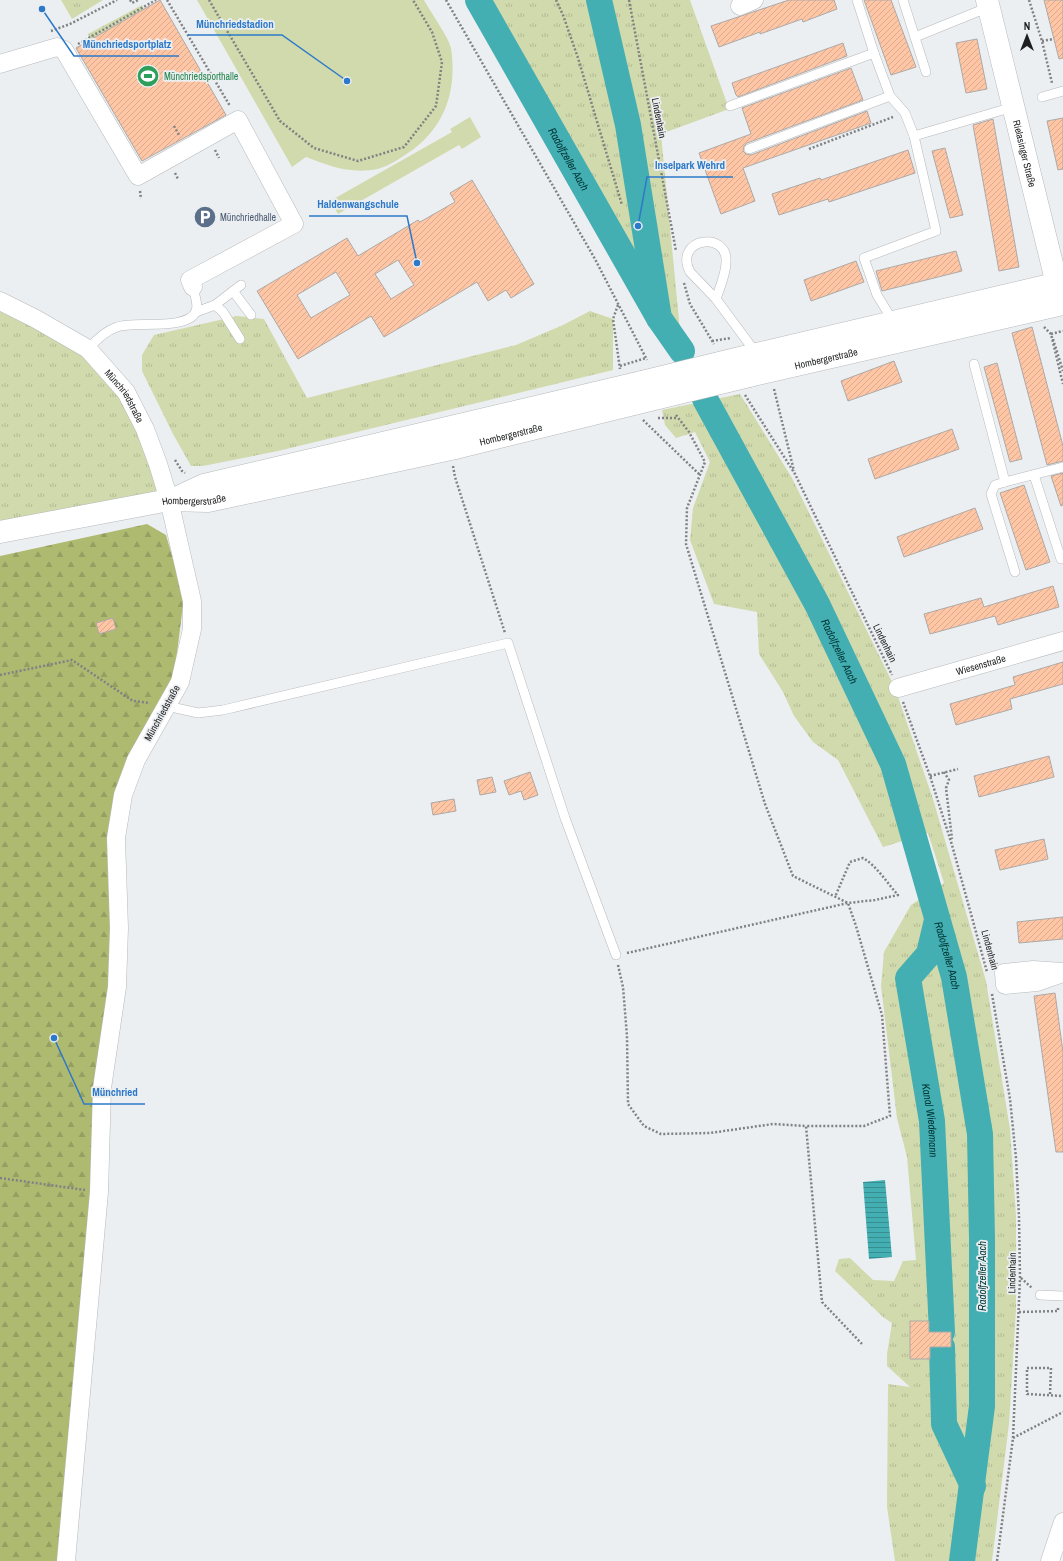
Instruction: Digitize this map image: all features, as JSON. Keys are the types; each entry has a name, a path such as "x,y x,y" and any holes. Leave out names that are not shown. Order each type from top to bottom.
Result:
{"main road":[{"name":"Rielasinger Straße","path":"988,3 1013,107 1060,283 1063,305"},
{"name":"Hombergerstraße","path":"0,532 169,500 208,501 451,449 636,394 893,321 1060,283"},
{"name":"Hombergerstraße","path":"747,363 1063,305"}],"street":[{"path":"0,64 57,47 64,50 138,176 238,120 294,224 190,280 193,287"},
{"name":"Münchriedstraße","path":"0,301 36,318 88,349 126,392 145,429 169,500 192,601 192,630 180,682 136,760 123,795 116,838 119,928 117,987 102,1088 99,1192 66,1561"},
{"name":"Wiesenstraße","path":"898,688 1063,641"},
{"path":"1050,1561 1063,1522"}],"lane":[{"path":"857,0 890,96 905,113 914,136 936,231 864,258 877,295 893,321"},
{"path":"903,0 926,72"},
{"path":"915,37 988,3"},
{"path":"730,106 874,53"},
{"path":"1042,96 1058,92"},
{"path":"749,150 890,96"},
{"path":"914,136 1013,107"},
{"path":"716,298 726,262 725,254 715,243 703,241 695,244 689,251 686,258 687,267 690,272 716,298 747,363"},
{"path":"88,349 102,335 118,326 175,323 191,318 196,312 214,305 241,285"},
{"path":"193,287 197,305 196,312"},
{"path":"233,291 251,315"},
{"path":"214,305 223,312 240,338"},
{"path":"974,364 1005,482"},
{"path":"1015,572 991,494 995,485 1063,467"},
{"path":"1034,475 1061,559"},
{"path":"167,706 198,713 223,710 508,643 565,818 616,955"},
{"path":"1040,1295 1060,1296"}],"path":[{"path":"47,32 70,24 118,0"},
{"path":"130,0 132,3 138,0"},
{"path":"85,40 156,0"},
{"path":"167,0 238,120"},
{"path":"209,0 280,121 314,148 358,161 404,147 436,106 442,62 432,32 413,0"},
{"path":"446,0 594,259 647,359 620,366"},
{"path":"556,0 563,15 578,58 622,205"},
{"name":"Lindenhain","path":"629,0 677,255"},
{"path":"1029,0 1058,92"},
{"path":"1042,41 1054,39"},
{"path":"207,81 213,77"},
{"path":"809,149 905,113"},
{"path":"690,304 714,344"},
{"path":"618,305 613,319 620,366 656,434 700,475"},
{"path":"1051,334 1063,331"},
{"path":"1051,334 1057,346 1063,371"},
{"path":"1051,334 1063,384"},
{"path":"712,341 747,363"},
{"name":"Lindenhain","path":"747,363 795,474 898,688 930,776 952,845 988,975"},
{"path":"772,382 795,474"},
{"path":"676,415 692,436 705,462 687,508 686,544 765,804 793,876 835,897 848,903 882,1015 890,1116 864,1126 806,1126 773,1124 710,1133 662,1134 644,1126 628,1104 627,1036 623,987 616,955 848,903 875,900 898,895 871,863 864,858 850,862 835,897"},
{"path":"174,458 182,471 190,475"},
{"path":"455,477 508,643"},
{"path":"0,675 72,660 133,701 167,706"},
{"path":"930,776 958,769"},
{"path":"944,772 949,780 946,788 952,845"},
{"name":"Lindenhain","path":"991,991 1010,1099 1019,1217 1019,1312 1013,1438 997,1561"},
{"path":"806,1126 822,1302 862,1344"},
{"path":"0,1178 99,1192"},
{"path":"1019,1312 1058,1311 1060,1296"},
{"path":"1050,1394 1050,1368 1027,1368 1028,1394 1050,1394 1063,1396"},
{"path":"1013,1438 1063,1412"}],"green space":[{"path":"61,0 103,0 72,19"},
{"path":"197,0 424,0 443,31 451,48 453,65 452,81 449,97 444,111 428,136 399,159 383,167 362,171 345,169 306,157 292,167"},
{"path":"478,0 690,0 729,109 661,134 682,351 659,318"},
{"path":"142,5 144,9 91,40 88,34"},
{"path":"470,117 481,137 462,149 459,145 338,214 330,201 452,132 450,129"},
{"path":"0,301 88,349 126,392 169,500 0,532"},
{"path":"590,311 613,319 613,370 278,451 203,466 191,466 173,434 142,371 142,355 154,335 237,316 264,319 307,398 516,345 563,325"},
{"path":"740,394 792,478 895,688 933,799 986,981 1010,1129 1016,1216 1016,1310 1009,1424 992,1561 895,1561 887,1507 888,1384 910,1387 887,1366 887,1354 892,1323 883,1317 835,1271 839,1259 850,1258 873,1280 894,1281 903,1261 916,1260 907,1157 897,1118 881,986 884,952 911,905 944,883 928,833 883,847 838,760 813,742 794,716 783,692 759,654 757,612 714,604 690,540 693,508 710,462 695,432 676,438 665,425 662,410"},
{"path":"147,524 166,535 184,597 174,677 120,794 116,929 63,1561 0,1561 0,556"}],"water":[{"path":"885,1180 892,1257 869,1259 863,1182"}],"building":[{"name":"Münchriedsporthalle","path":"160,0 226,115 142,161 76,48"},
{"path":"789,0 834,0 837,9 803,22 802,19 719,47 711,26"},
{"path":"864,0 891,0 916,67 891,75"},
{"path":"1044,0 1063,0 1063,58 1059,59"},
{"path":"977,39 987,89 966,93 956,43"},
{"path":"843,43 847,56 738,97 736,95 732,83"},
{"path":"851,68 863,100 747,143 744,146 743,151 746,154 751,155 867,111 871,123 743,168 755,201 721,214 699,153 751,134 742,108"},
{"path":"1063,118 1063,169 1058,170 1047,121"},
{"path":"993,119 1019,267 999,271 973,125"},
{"path":"945,148 963,215 950,218 932,151"},
{"path":"908,150 915,173 829,202 828,199 779,215 772,194 820,178 821,180"},
{"path":"472,180 534,284 511,298 506,290 488,301 477,282 384,337 371,316 298,359 257,291 347,238 358,256 418,220 420,222 455,202 450,193","holes":["398,260 414,285 391,299 375,274","336,272 350,295 311,318 297,295"]},
{"path":"956,251 962,271 882,291 876,271"},
{"path":"856,261 864,282 811,301 804,280"},
{"path":"1032,327 1063,446 1063,461 1047,465 1012,333"},
{"path":"894,361 902,382 848,401 841,381"},
{"path":"997,363 1022,459 1010,462 984,367"},
{"path":"952,429 959,449 875,479 868,459"},
{"path":"1063,473 1063,505 1061,506 1051,476"},
{"path":"1024,485 1050,562 1026,570 1000,493"},
{"path":"975,508 983,529 904,557 897,537"},
{"path":"1053,586 1059,607 998,625 995,616 930,634 924,614 981,598 984,607"},
{"path":"113,618 116,629 99,634 96,623"},
{"path":"1063,662 1063,684 1010,699 1012,709 956,725 950,704 1015,685 1013,677"},
{"path":"1049,756 1054,777 979,797 974,776"},
{"path":"530,772 538,795 524,800 521,791 509,795 504,781"},
{"path":"492,777 496,792 480,795 477,780"},
{"path":"454,799 456,811 433,815 431,803"},
{"path":"1044,839 1048,859 1000,870 995,850"},
{"path":"1063,917 1063,939 1019,943 1017,922"},
{"path":"1055,993 1063,1052 1063,1152 1056,1152 1034,996"},
{"path":"910,1321 929,1321 929,1332 951,1332 951,1347 930,1347 930,1359 910,1359"}],"waterway":[{"name":"Radolfzeller Aach","path":"478,0 659,318"},
{"name":"Radolfzeller Aach","path":"599,0 628,125 659,318 682,351"},
{"name":"Radolfzeller Aach","path":"705,399 817,604 893,764 954,977 980,1134 982,1239 982,1406 962,1561"},
{"name":"Kanal Wiedemann","path":"937,920 929,954 908,978 932,1121 942,1332"},
{"name":"Kanal Wiedemann","path":"942,1347 944,1424 973,1486"}],"place":[{"name":"Münchriedsportplatz","path":"42,9"},
{"name":"Münchriedsporthalle","path":"148,76"},
{"name":"Münchriedstadion","path":"347,81"},
{"name":"Münchriedhalle","path":"205,217"},
{"name":"Inselpark Wehrd","path":"638,226"},
{"name":"Haldenwangschule","path":"417,263"},
{"name":"Münchried","path":"54,1038"}]}
